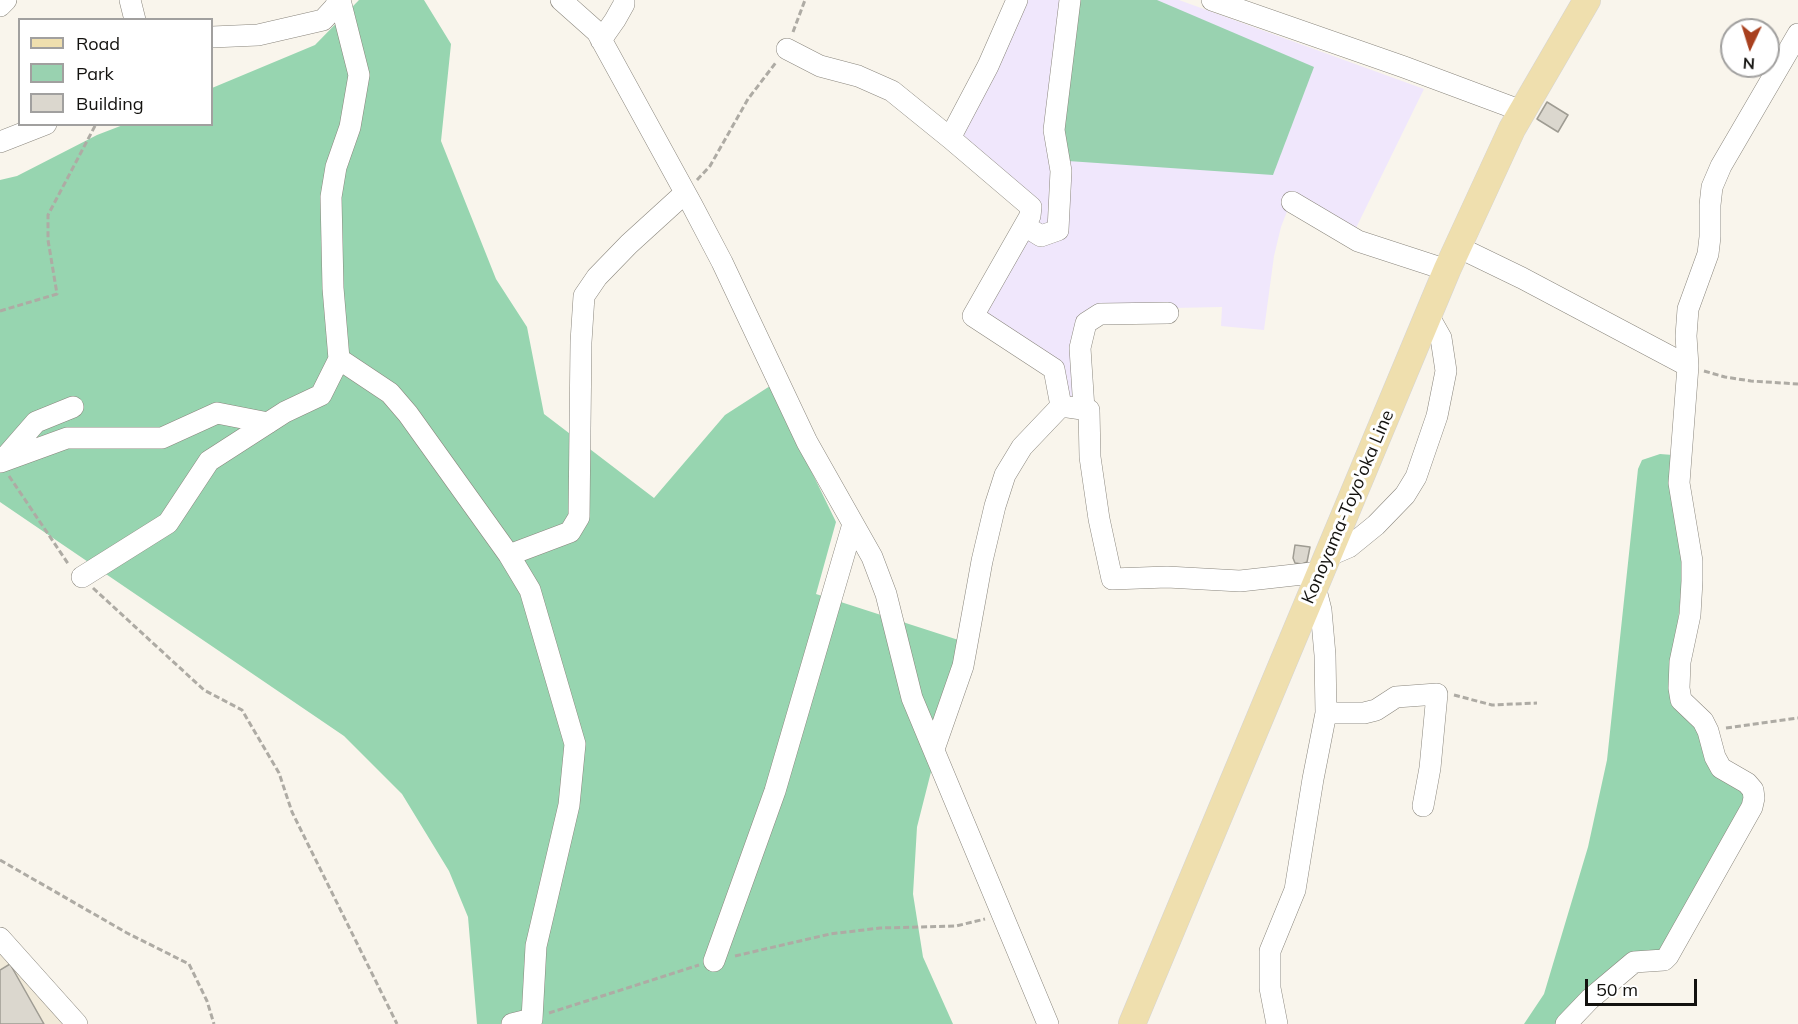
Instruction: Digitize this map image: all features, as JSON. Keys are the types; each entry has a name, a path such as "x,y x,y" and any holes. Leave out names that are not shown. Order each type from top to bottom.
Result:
{"main road":[{"name":"Konoyama-Toyo'oka Line","path":"1132,1024 1453,258 1522,111 1587,0"}],"street":[{"path":"0,6 6,0"},
{"path":"130,0 134,18"},
{"path":"213,38 258,35 323,20 339,0"},
{"path":"82,578 168,523 209,461 268,423 321,395 339,359 333,288 332,197 336,167 350,127 359,75 339,0"},
{"path":"561,0 597,32 722,262 807,442 872,557 886,594 912,698 1048,1024"},
{"path":"600,40 615,20 624,0"},
{"path":"950,138 988,66 1017,0"},
{"path":"1024,226 1041,236 1058,230 1060,171 1054,130 1070,0"},
{"path":"1212,0 1522,111"},
{"path":"1566,1024 1590,999 1634,962 1664,960 1668,956 1752,807 1753,790 1747,783 1721,768 1715,757 1708,730 1703,721 1682,700 1679,688 1680,662 1690,615 1692,581 1692,561 1679,483 1688,366 1686,336 1688,309 1708,254 1712,187 1721,166 1798,34"},
{"path":"787,49 820,66 858,76 892,91 1031,207 1030,216 973,316 1054,369 1060,406"},
{"path":"0,142 41,126"},
{"path":"509,555 570,532 579,517 581,342 584,296 597,277 621,252 686,193"},
{"path":"1292,202 1358,241 1453,258 1522,278 1688,366"},
{"path":"1084,409 1080,348 1086,323 1100,314 1168,313"},
{"path":"1060,406 1089,410 1090,457 1099,519 1112,579 1167,577 1240,581 1321,571 1376,525 1405,495 1416,477 1437,416 1446,371 1441,338 1428,315"},
{"path":"339,359 390,393 408,414 509,555 530,590 575,744 569,805 536,946 522,1021"},
{"path":"934,749 963,666 985,550 995,506 1005,476 1022,447 1060,406"},
{"path":"1,462 36,422 74,407"},
{"path":"1,462 68,438 162,438 217,413 268,423"},
{"path":"714,961 775,790 853,524"},
{"path":"1276,1024 1270,988 1269,951 1295,890 1326,713 1321,571"},
{"path":"1326,713 1364,713 1376,710 1395,697 1437,694 1430,768 1423,806"},
{"path":"0,938 77,1024"}],"path":[{"path":"686,193 710,166 748,99 787,49 805,0"},
{"path":"0,311 57,294 48,240 48,215 95,126"},
{"path":"1688,366 1725,377 1798,384"},
{"path":"1,462 64,562 204,690 242,710 279,772 292,812 397,1024"},
{"path":"1437,694 1456,695 1492,705 1537,703"},
{"path":"1708,730 1798,718"},
{"path":"0,860 127,933 189,964 207,1001 214,1024"},
{"path":"522,1021 714,961 830,934 880,928 956,926 1003,915"}],"shaded area":[{"path":"1020,0 1179,0 1424,89 1355,230 1293,196 1281,227 1274,256 1264,330 1221,326 1222,307 1173,308 1090,315 1080,403 1071,400 986,315 1041,209 957,137"},
{"path":"0,947 72,1024 0,1024"}],"green space":[{"path":"359,0 424,0 451,44 441,141 496,279 527,327 544,414 654,498 725,415 770,386 836,522 816,594 977,646 933,764 917,827 913,894 923,957 953,1024 477,1024 468,917 449,871 402,794 344,736 0,502 0,180 17,176 97,135 120,126 213,126 213,88 315,45"},
{"path":"1076,0 1157,0 1314,67 1273,175 1068,161 1058,134"},
{"path":"1660,454 1673,455 1683,573 1674,662 1700,733 1746,796 1663,951 1642,953 1619,961 1556,1024 1524,1024 1544,994 1588,847 1607,760 1638,469 1642,460"}],"building":[{"path":"1547,102 1568,115 1558,132 1537,119"},
{"path":"1295,545 1310,547 1307,562 1295,563 1293,558"},
{"path":"10,964 44,1024 0,1024 0,970"}]}
